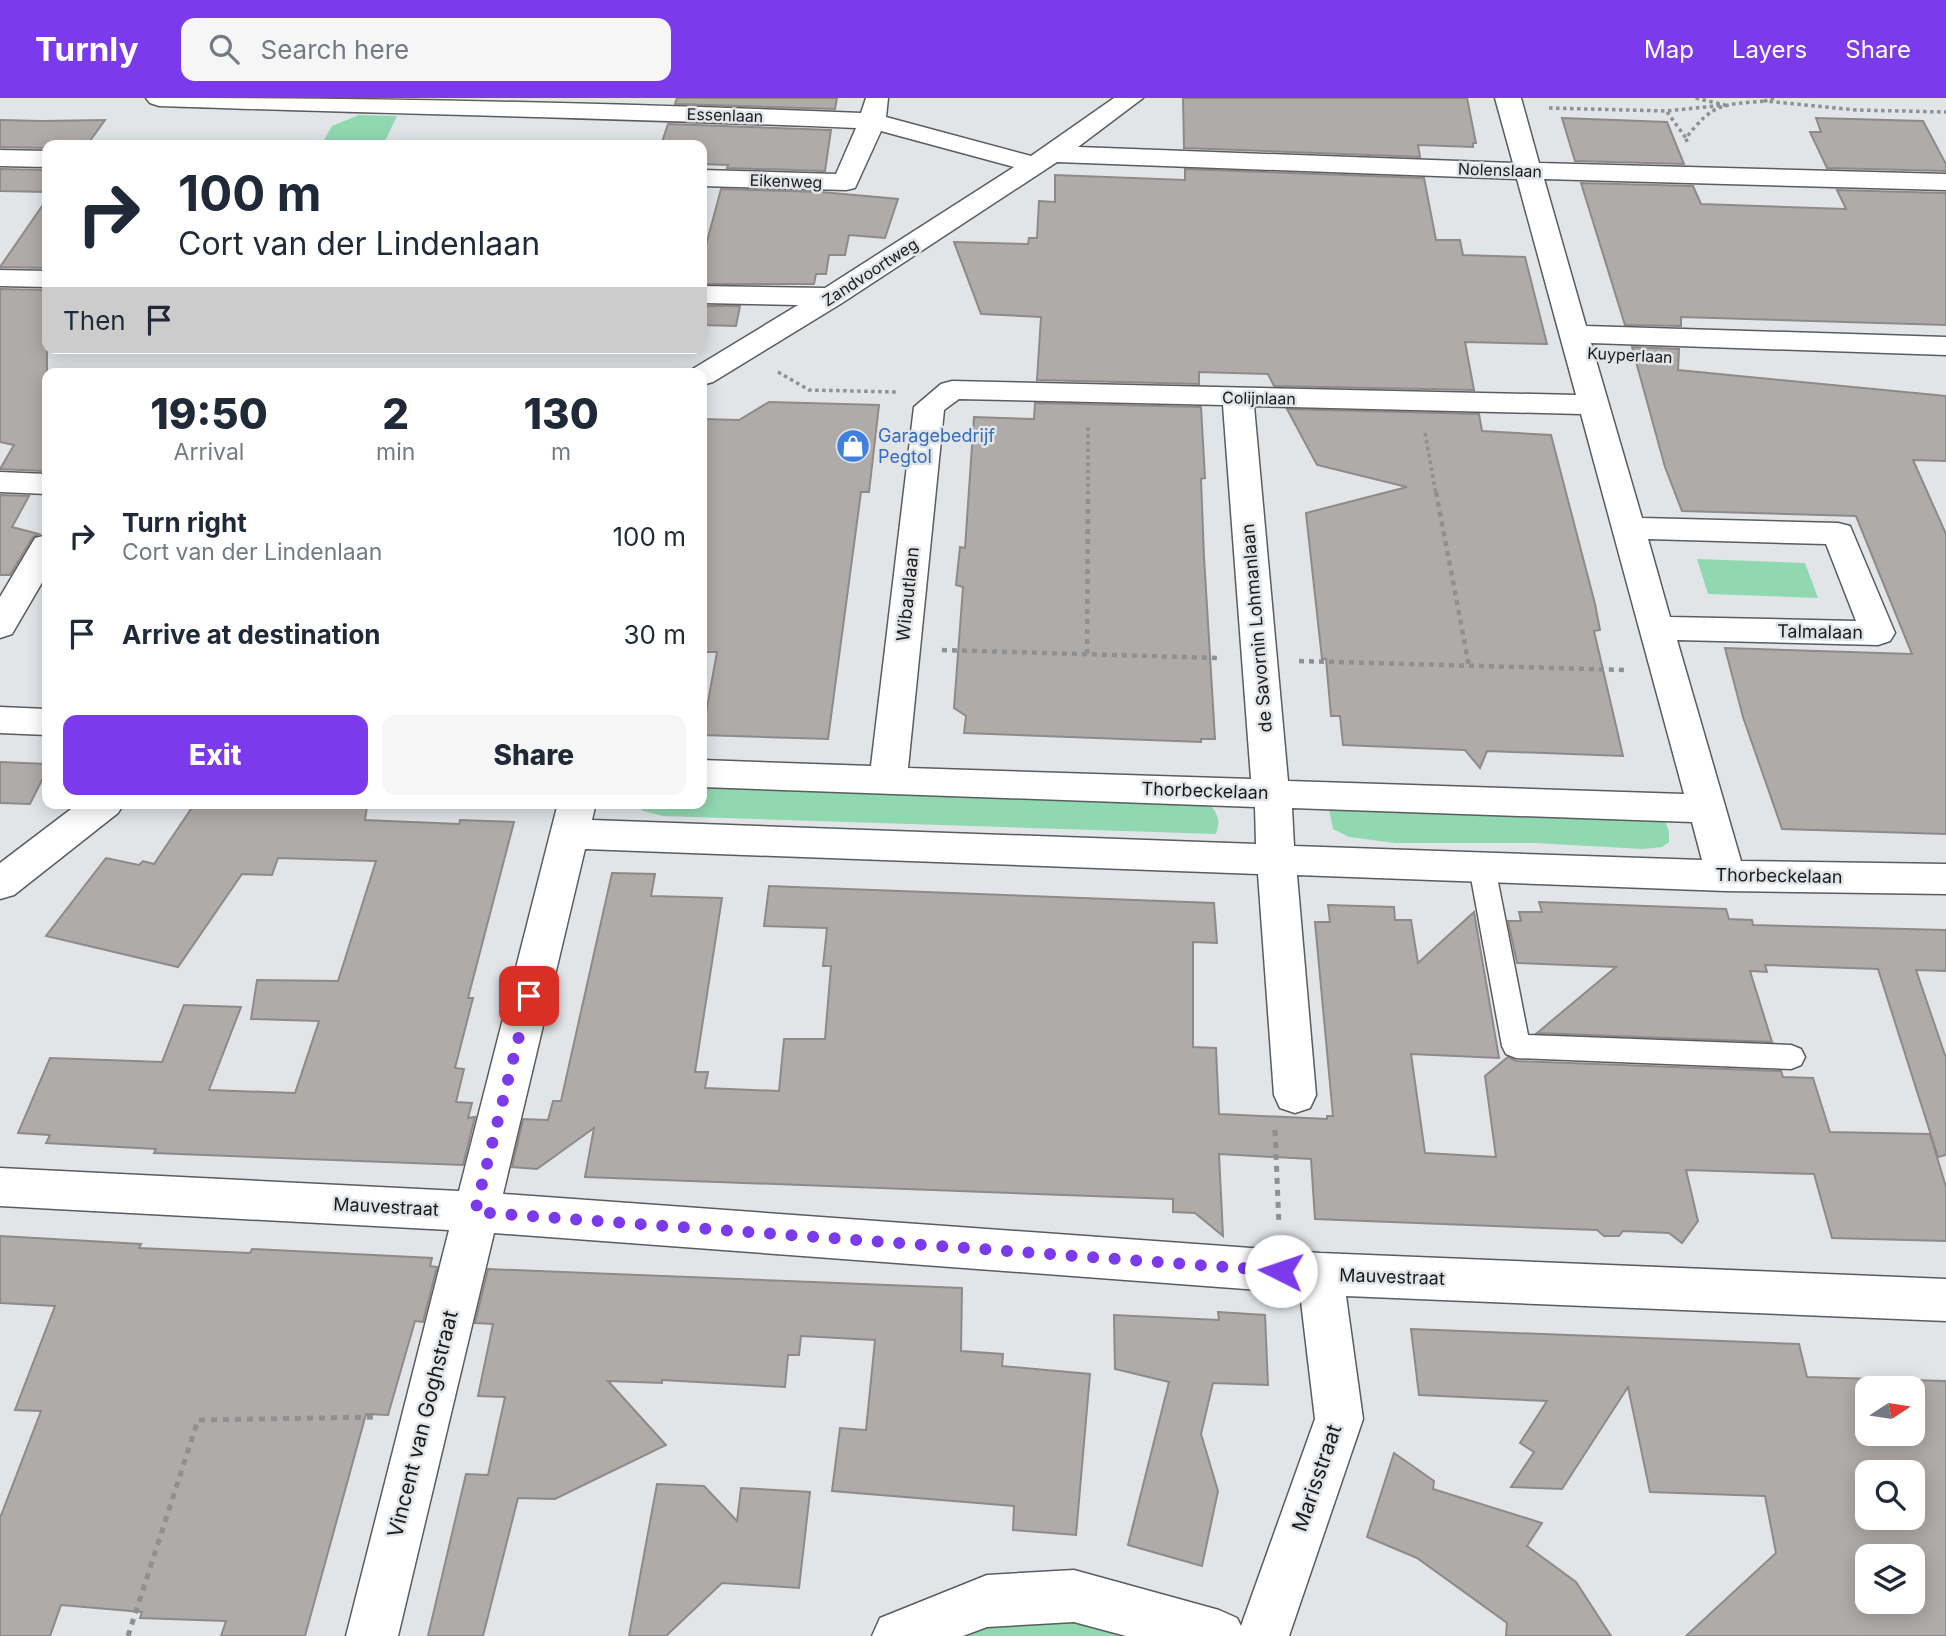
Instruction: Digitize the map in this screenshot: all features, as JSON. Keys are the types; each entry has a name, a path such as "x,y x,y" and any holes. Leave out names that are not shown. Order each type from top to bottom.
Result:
{"street":[{"name":"Essenlaan","path":"159,98 875,110"},
{"name":"Zandvoortweg","path":"707,373 832,297 1045,160 1130,98"},
{"path":"1509,102 1726,876"},
{"path":"875,110 1045,160"},
{"name":"Eikenweg","path":"707,178 846,183 875,110"},
{"path":"0,158 42,159"},
{"name":"Nolenslaan","path":"1045,160 1946,182"},
{"path":"0,278 42,279"},
{"path":"707,294 832,297"},
{"name":"Kuyperlaan","path":"1577,344 1946,346"},
{"name":"Kuyperlaan","path":"1577,344 1946,365"},
{"name":"Colijnlaan","path":"938,400 952,390 1594,405"},
{"name":"de Savornin Lohmanlaan","path":"1238,397 1273,794 1276,859"},
{"name":"Wibautlaan","path":"888,780 938,400"},
{"path":"0,482 42,484"},
{"name":"Talmalaan","path":"1629,528 1839,534 1878,633 1657,628"},
{"path":"0,626 42,555"},
{"path":"0,720 42,722"},
{"name":"Thorbeckelaan","path":"707,774 1708,809"},
{"path":"0,884 97,809"},
{"name":"Thorbeckelaan","path":"573,819 1276,859 1726,876 1946,879"},
{"name":"Vincent van Goghstraat","path":"372,1636 573,819"},
{"path":"1276,859 1296,1095"},
{"name":"Mauvestraat","path":"0,1187 475,1212 1301,1273 1946,1300"},
{"name":"Marisstraat","path":"1262,1636 1339,1419 1301,1273"},
{"path":"898,1636 987,1601 1074,1595 1219,1636"}],"lane":[{"path":"1482,867 1516,1046 1791,1057"}],"path":[{"path":"1695,98 1725,105"},
{"path":"1509,102 1666,111 1774,98"},
{"path":"1765,101 1816,108 1902,113 1946,112"},
{"path":"1686,138 1704,115 1725,105"},
{"path":"1666,111 1686,138 1700,176"},
{"path":"743,351 809,390 938,400"},
{"path":"1087,654 1088,393"},
{"path":"1419,401 1469,666"},
{"path":"1296,1095 1273,1099 1301,1273"},
{"path":"128,1636 198,1420 425,1416"}],"green space":[{"path":"359,115 397,116 385,140 324,140 332,126"},
{"path":"1697,559 1805,563 1818,598 1708,594"},
{"path":"707,784 1125,797 1212,807 1218,823 1216,834 663,816 641,809 707,809"},
{"path":"1340,805 1651,818 1666,823 1669,842 1662,847 1643,849 1535,843 1395,843 1349,837 1333,829 1329,810"},
{"path":"1056,1617 1132,1636 941,1636 1017,1619"}],"building":[{"path":"677,98 837,98 835,109 675,104"},
{"path":"1183,98 1467,98 1476,143 1473,143 1473,147 1418,145 1420,157 1184,148"},
{"path":"1562,118 1667,122 1684,164 1575,161"},
{"path":"1816,118 1923,121 1946,164 1946,171 1827,168 1810,132 1821,132"},
{"path":"0,120 105,120 91,140 42,140 42,148 0,147"},
{"path":"668,124 831,130 825,171 727,168 728,165 707,164 707,140 663,140"},
{"path":"0,169 42,170 42,192 0,191"},
{"path":"1185,169 1424,178 1436,240 1460,240 1463,255 1525,257 1547,344 1465,342 1474,390 1274,386 1268,374 1199,372 1199,384 1037,380 1041,317 981,314 954,242 1028,244 1029,238 1037,238 1039,201 1055,202 1055,175 1185,180"},
{"path":"1581,183 1693,186 1701,204 1846,209 1837,190 1946,193 1946,325 1681,317 1681,326 1625,325"},
{"path":"721,189 821,192 898,199 885,238 849,235 845,255 829,255 826,274 816,274 814,284 707,284 707,241"},
{"path":"42,206 42,268 0,267"},
{"path":"0,289 42,290 42,354 47,354 47,368 42,368 42,471 0,469 14,445 0,442"},
{"path":"707,306 740,306 736,326 707,325"},
{"path":"1632,347 1679,349 1678,370 1946,396 1946,461 1913,460 1946,534 1946,834 1782,829 1743,717 1725,648 1912,654 1856,516 1682,511 1665,467"},
{"path":"769,402 879,405 869,492 861,492 828,739 707,735 707,707 717,652 707,652 707,419 739,420"},
{"path":"1035,403 1201,407 1205,478 1201,479 1204,557 1215,739 1201,739 1201,742 964,733 966,716 954,708 963,587 956,585 960,547 965,548 974,417 1034,419"},
{"path":"1287,409 1479,414 1482,431 1551,435 1595,604 1600,630 1594,631 1623,756 1487,751 1480,768 1465,750 1343,745 1340,716 1331,716 1306,513 1407,487 1317,465"},
{"path":"0,495 29,496 12,527 39,534 33,537 10,575 0,575"},
{"path":"0,762 42,764 42,780 30,804 0,803"},
{"path":"191,809 367,809 365,820 459,824 460,820 514,822 468,998 473,998 455,1068 464,1069 456,1102 472,1103 468,1118 475,1117 463,1165 154,1153 156,1149 46,1143 50,1135 18,1133 50,1058 162,1062 184,1005 241,1007 209,1090 295,1093 319,1021 251,1019 257,980 338,981 376,861 278,858 272,875 242,874 178,967 46,936 106,858 139,865 143,861 154,864"},
{"path":"612,873 655,874 651,896 722,898 695,1072 708,1072 705,1088 779,1091 784,1039 825,1039 831,966 823,966 827,928 764,926 769,886 1214,903 1217,943 1193,942 1193,1047 1216,1048 1219,1114 1327,1119 1327,1116 1333,1116 1315,922 1330,922 1328,905 1394,907 1395,920 1411,920 1418,963 1474,912 1499,1058 1411,1054 1425,1153 1496,1157 1485,1076 1508,1057 1516,1061 1781,1071 1783,1077 1813,1078 1830,1132 1930,1134 1946,1187 1946,1241 1832,1238 1814,1174 1686,1170 1698,1221 1682,1243 1669,1233 1623,1231 1619,1236 1604,1236 1597,1230 1315,1219 1311,1159 1219,1154 1223,1236 1195,1213 1173,1212 1173,1199 585,1177 594,1128 537,1169 512,1167 523,1119 548,1120 553,1101 561,1101"},
{"path":"1539,902 1726,909 1729,919 1752,920 1753,925 1946,930 1946,971 1916,970 1946,1058 1946,1155 1938,1157 1878,969 1765,965 1767,972 1750,971 1772,1042 1537,1033 1616,967 1517,963 1508,921 1521,921 1519,912 1542,912"},
{"path":"0,1236 141,1244 139,1248 250,1253 252,1249 432,1258 430,1266 437,1267 423,1322 415,1321 388,1415 366,1414 305,1636 221,1636 226,1621 140,1618 142,1612 61,1605 50,1636 0,1636 0,1518 41,1411 15,1410 55,1306 0,1303"},
{"path":"488,1269 962,1288 961,1351 1003,1354 1002,1366 1090,1374 1076,1535 1013,1530 1014,1506 832,1491 840,1428 866,1430 875,1340 801,1336 799,1355 788,1355 785,1387 662,1380 662,1383 608,1381 666,1445 555,1499 518,1498 483,1636 428,1636 466,1474 488,1475 505,1397 478,1396 493,1324 475,1323"},
{"path":"1218,1312 1265,1315 1268,1385 1213,1383 1201,1434 1218,1491 1202,1566 1128,1545 1169,1382 1115,1369 1114,1315 1219,1320"},
{"path":"1411,1329 1799,1344 1807,1377 1855,1378 1855,1446 1925,1446 1925,1380 1946,1381 1946,1636 1686,1636 1776,1553 1765,1496 1650,1492 1628,1387 1562,1489 1511,1487 1534,1452 1520,1443 1547,1401 1419,1395"},
{"path":"1394,1453 1434,1481 1433,1489 1542,1523 1527,1546 1576,1582 1611,1636 1506,1636 1507,1623 1417,1558 1367,1537"},
{"path":"657,1484 704,1486 737,1521 741,1488 810,1492 799,1588 722,1583 666,1636 629,1636"}],"place":[{"name":"Garagebedrijf Pegtol","path":"853,446"}],"route":[{"path":"529,996 475,1212 1281,1271"}]}
